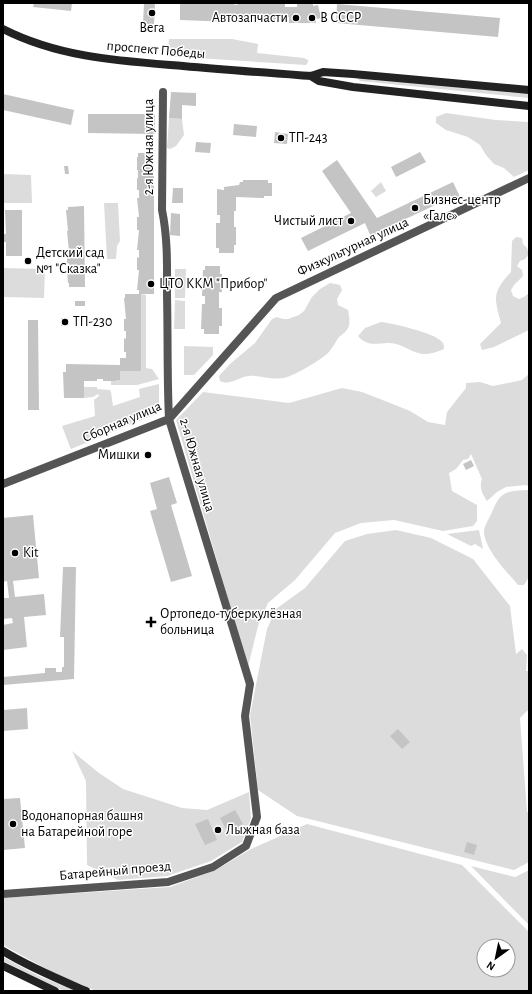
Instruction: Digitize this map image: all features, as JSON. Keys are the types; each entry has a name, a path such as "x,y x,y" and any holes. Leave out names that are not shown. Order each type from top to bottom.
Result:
{"street":[{"name":"проспект Победы","path":"3,28 41,45 84,56 122,62 311,76 323,72 353,74 529,90"},
{"name":"проспект Победы","path":"311,76 319,81 353,87 529,106"},
{"name":"2-я Южная улица","path":"162,92 162,210 167,249 167,380 169,418 250,684 245,716 256,817 246,846"},
{"name":"Физкультурная улица","path":"276,298 529,178"},
{"name":"Сборная улица","path":"3,484 169,418 276,298"},
{"name":"Батарейный проезд","path":"3,894 168,882 213,867 246,846"},
{"path":"3,951 50,976 86,991"},
{"path":"3,966 55,991"}],"shaded area":[{"path":"169,39 232,39 258,44 257,53 304,58 308,60 308,62 306,65 167,56"},
{"path":"356,77 529,93 529,98 360,81"},
{"path":"446,113 496,120 529,122 529,170 514,177 504,168 494,164 480,145 468,137 446,130 436,123 436,117"},
{"path":"169,118 182,119 184,135 176,146 170,149 167,148"},
{"path":"3,174 31,175 32,203 3,203"},
{"path":"381,182 386,191 376,197 371,191"},
{"path":"104,203 118,203 120,241 117,246 116,259 107,259"},
{"path":"516,237 522,238 523,244 527,248 529,254 525,259 520,261 517,266 522,270 523,276 511,290 513,296 519,299 529,293 529,330 494,347 482,350 480,344 501,323 496,296 500,285 511,272 512,241"},
{"path":"3,268 45,269 44,298 3,297"},
{"path":"175,269 186,269 185,298 175,298"},
{"path":"330,283 340,285 342,290 337,299 338,305 348,310 349,326 328,353 306,368 287,377 274,378 249,376 231,382 220,381 219,376 230,364 255,343 272,319 277,317 288,319 299,315 304,311 312,297 320,289"},
{"path":"141,294 146,295 146,368 152,369 159,379 137,385 111,385 111,381 120,379 120,371 141,371"},
{"path":"175,300 185,301 185,329 174,329"},
{"path":"381,322 403,326 437,338 444,345 444,349 434,353 423,354 391,343 367,343 358,336 365,328"},
{"path":"184,346 213,347 213,355 194,375 184,375"},
{"path":"529,374 529,486 506,487 497,492 487,501 482,490 482,479 471,454 468,459 463,460 456,469 449,473 452,491 477,505 477,521 473,526 443,531 394,520 361,523 335,533 295,580 268,603 258,626 248,667 176,420 203,392 289,403 342,388 362,392 410,411 428,422 445,425 447,412 466,388 466,383 480,382 493,386 522,380"},
{"path":"159,384 159,408 156,414 71,449 62,426 95,416 94,400 99,396 98,394 93,397 84,398 84,387 97,387 97,389 110,390 113,406 140,397 139,389"},
{"path":"529,490 529,577 524,585 518,585 492,553 485,539 484,530 495,505 501,496 509,492"},
{"path":"396,530 431,538 473,559 510,606 516,654 522,649 527,655 526,671 529,671 529,709 520,718 527,812 529,814 529,862 514,870 297,816 258,790 250,715 267,629 276,609 305,588 345,541 367,534"},
{"path":"479,530 483,549 475,544 471,546 447,534"},
{"path":"72,751 99,773 123,789 182,808 207,810 249,792 251,818 242,842 211,861 167,876 118,880 87,865 86,781"},
{"path":"307,824 462,865 529,932 529,991 96,991 52,972 3,945 3,898 170,887 216,870 249,850"},
{"path":"471,866 515,877 529,870 529,925"},
{"path":"3,957 39,976 76,991 64,991 57,988 3,961"}],"building":[{"path":"34,3 72,3 71,11 33,7"},
{"path":"144,3 155,3 154,24 143,24"},
{"path":"180,3 233,3 236,5 238,3 285,3 285,7 297,7 297,3 313,3 313,6 318,5 321,18 316,19 316,23 289,23 289,17 284,17 284,20 237,19 237,14 233,14 233,22 180,20"},
{"path":"337,4 500,18 498,37 336,23"},
{"path":"171,92 196,93 196,106 182,105 182,119 169,118"},
{"path":"3,94 74,110 71,125 3,110"},
{"path":"88,114 155,114 155,134 88,133"},
{"path":"234,124 257,126 256,137 233,135"},
{"name":"ТП-243","path":"275,132 288,134 287,144 274,143"},
{"path":"196,142 211,143 210,153 195,152"},
{"path":"420,152 426,162 396,177 391,167"},
{"path":"138,153 154,153 154,294 141,294 141,371 120,371 120,380 116,381 103,381 103,379 97,379 97,381 84,381 84,398 64,398 63,372 66,372 66,364 120,365 120,358 126,358 126,352 124,352 124,338 126,339 126,331 124,331 124,319 126,319 124,298 125,294 139,294 139,290 137,290 139,270 137,270 137,257 139,258 139,250 137,250 139,230 137,230 137,217 139,217 137,198 139,198 139,190 137,190"},
{"name":"Бизнес-центр «Галс»","path":"337,160 377,218 453,182 460,197 450,202 448,199 378,232 371,237 365,223 308,251 301,238 351,213 322,171"},
{"path":"64,166 68,166 69,174 65,174"},
{"path":"243,180 268,180 268,183 272,183 272,196 264,196 264,198 236,197 234,227 236,227 236,245 234,245 234,253 219,253 219,248 216,248 216,223 220,223 220,215 217,215 217,189 224,190 224,187 239,185 240,182 243,182"},
{"path":"173,188 183,188 183,203 172,203"},
{"path":"84,206 85,287 69,287 67,272 69,272 69,263 67,264 67,251 69,251 66,210 68,210 68,207"},
{"path":"5,210 22,210 22,256 6,256 6,242 3,242 3,234 6,234"},
{"path":"171,213 180,214 180,236 170,235"},
{"path":"205,266 220,266 220,274 222,274 222,292 219,292 219,308 222,308 222,326 219,326 219,334 204,334 204,329 201,329 202,304 205,304 205,296 202,296 203,270 205,270"},
{"path":"75,301 85,301 85,306 75,306"},
{"name":"ТП-230","path":"61,318 68,318 68,326 61,326"},
{"path":"28,320 38,320 39,410 28,410"},
{"path":"471,460 474,466 466,470 463,464"},
{"path":"169,477 177,503 171,505 192,576 171,582 150,511 157,509 150,483"},
{"path":"33,515 39,578 13,581 15,597 44,594 46,615 24,617 27,647 3,650 3,625 13,623 12,618 3,619 3,598 9,598 7,581 3,582 3,518"},
{"path":"63,567 76,567 74,679 3,685 3,677 45,673 45,668 56,668 56,672 62,672 62,667 64,667 64,637 60,637"},
{"path":"27,708 28,729 3,731 3,710"},
{"path":"398,729 410,742 402,749 390,736"},
{"name":"Водонапорная башня на Батарейной горе","path":"20,798 25,848 3,850 3,799"},
{"path":"235,810 243,824 228,833 220,818"},
{"path":"208,819 217,840 205,845 195,824"},
{"path":"467,842 477,845 474,855 464,852"}],"place":[{"name":"Вега","path":"152,13"},
{"name":"Автозапчасти","path":"296,18"},
{"name":"В СССР","path":"312,18"},
{"name":"ТП-243","path":"281,138"},
{"name":"Бизнес-центр «Галс»","path":"415,208"},
{"name":"Чистый лист","path":"351,221"},
{"name":"Детский сад №1 \"Сказка\"","path":"28,261"},
{"name":"ЦТО ККМ \"Прибор\"","path":"151,284"},
{"name":"ТП-230","path":"65,322"},
{"name":"Мишки","path":"148,455"},
{"name":"Kit","path":"15,553"},
{"name":"Ортопедо-туберкулёзная больница","path":"151,622"},
{"name":"Водонапорная башня на Батарейной горе","path":"13,824"},
{"name":"Лыжная база","path":"218,830"}]}
